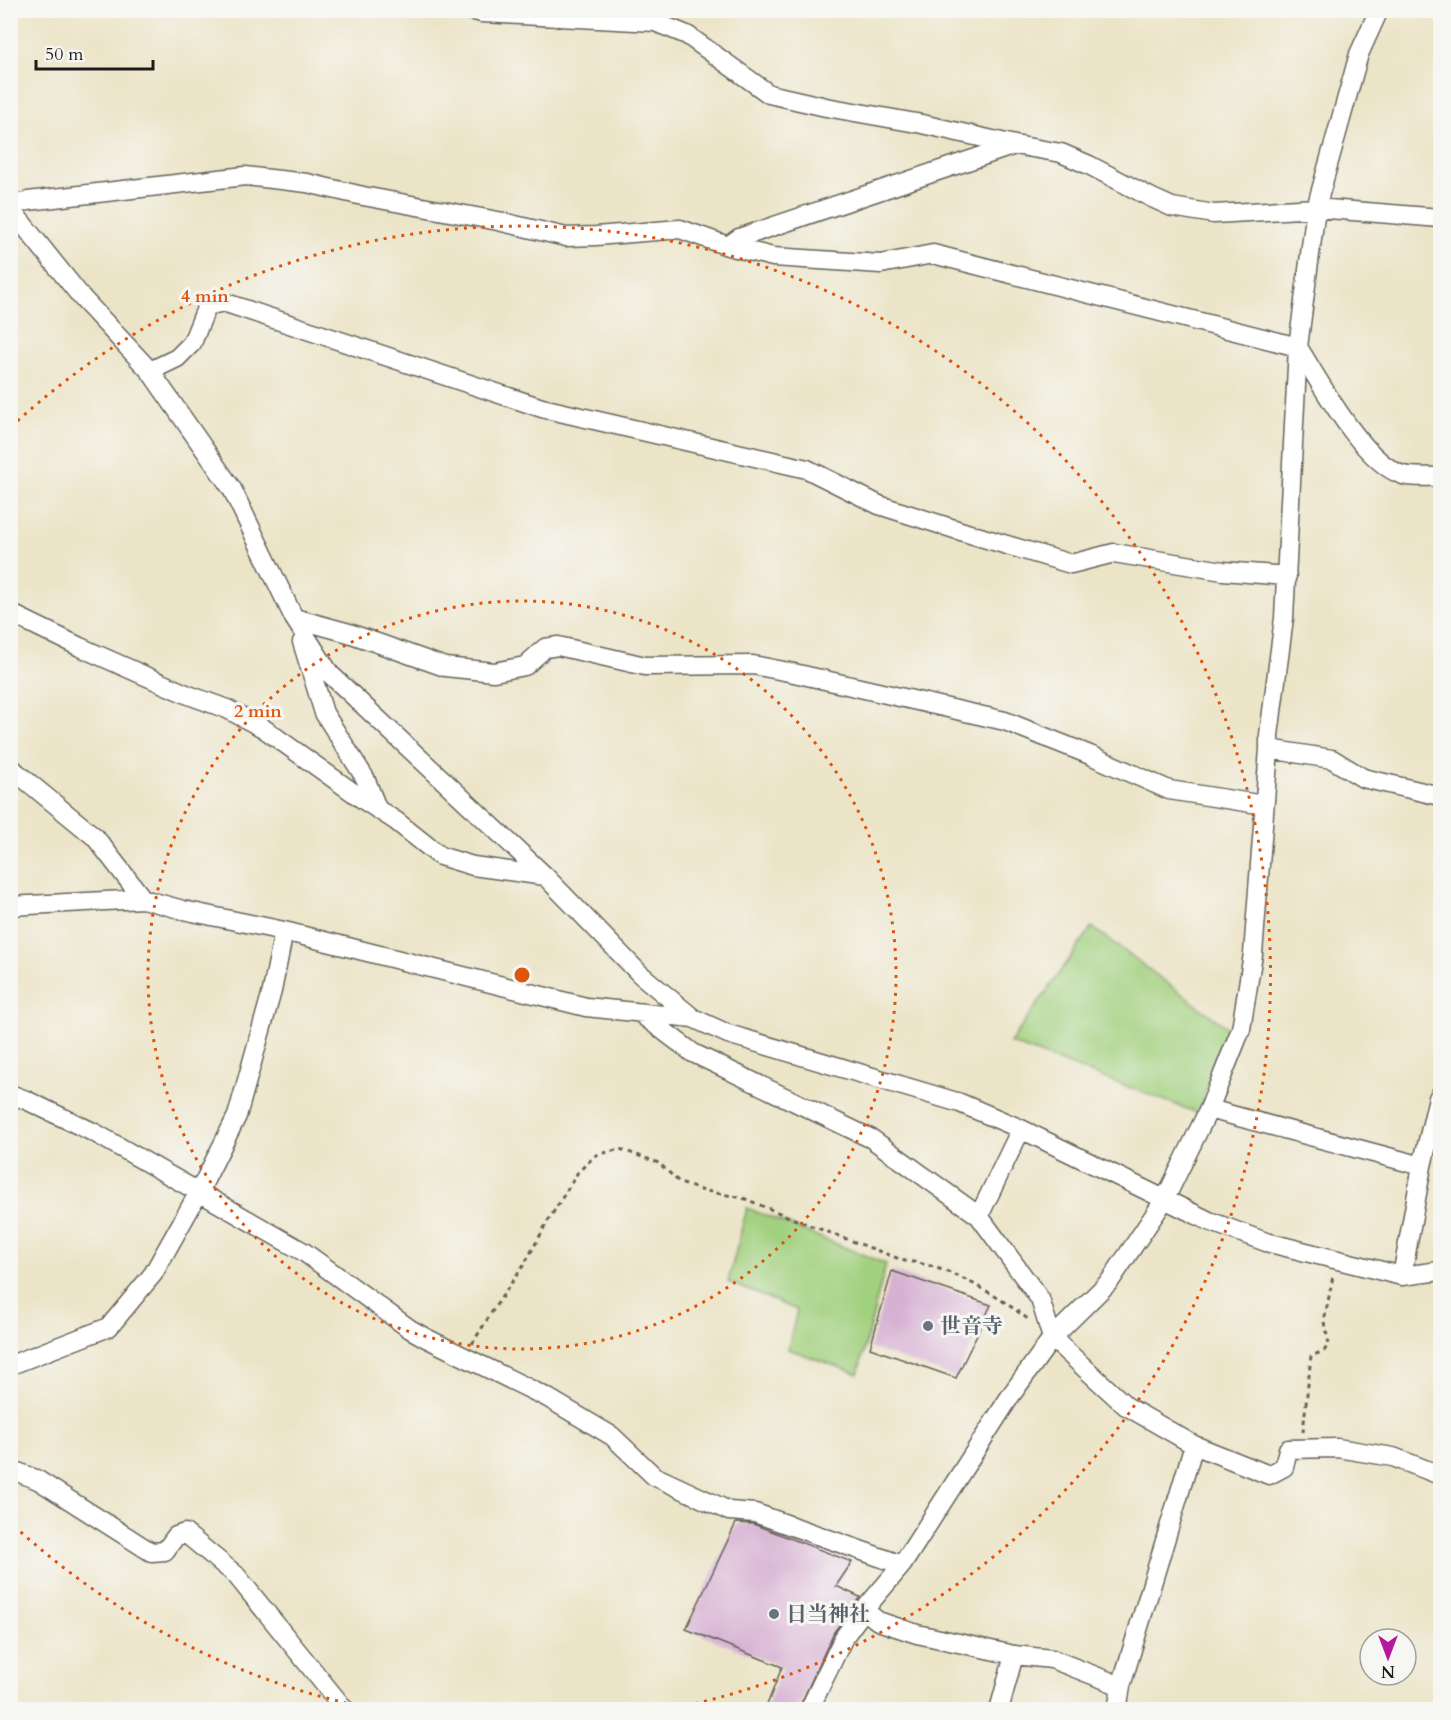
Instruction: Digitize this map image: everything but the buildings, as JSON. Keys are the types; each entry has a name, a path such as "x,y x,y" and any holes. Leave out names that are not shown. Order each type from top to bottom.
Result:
{"street":[{"path":"470,10 482,13 655,22 687,35 769,94 1061,153 1172,207 1214,214 1316,208 1440,218"},
{"path":"809,1710 843,1638 902,1565 1011,1395 1052,1338 1110,1281 1165,1199 1209,1108 1241,1029 1253,954 1269,735 1284,618 1298,347 1316,208 1359,54 1379,10"},
{"path":"728,246 739,238 1015,145"},
{"path":"1440,477 1404,475 1387,468 1353,431 1298,347 933,254 881,264 773,257 728,246 680,229 566,237 307,183 245,176 28,201 10,207 83,299 150,371 232,489 294,618 330,674 545,876 640,974 693,1018 728,1034 960,1103 1021,1129 1209,1221 1266,1242 1402,1276 1440,1271"},
{"path":"150,371 177,358 192,343 207,306 223,302 542,408 807,469 879,505 1071,564 1114,553 1223,571 1287,576"},
{"path":"10,613 186,694 227,709 263,728 377,808 440,856 473,866 545,876"},
{"path":"294,618 349,633 445,667 494,672 525,666 545,648 558,646 645,666 753,665 1005,721 1090,755 1168,790 1264,805"},
{"path":"294,618 324,713 365,778 377,808"},
{"path":"1269,749 1332,759 1363,778 1440,796"},
{"path":"10,766 95,837 143,899"},
{"path":"10,906 143,899 284,931 586,1007 693,1018"},
{"path":"10,1364 109,1327 153,1274 200,1192 237,1116 272,991 284,931"},
{"path":"638,1012 693,1053 872,1139 979,1216 1040,1299 1052,1338 1126,1406 1194,1445 1269,1474 1284,1467 1288,1449 1301,1448 1337,1448 1393,1457 1440,1474"},
{"path":"10,1094 95,1134 303,1252 410,1329 548,1398 612,1436 654,1476 729,1511 755,1513 902,1565"},
{"path":"1402,1276 1422,1166 1440,1095"},
{"path":"1209,1108 1422,1166"},
{"path":"979,1216 1021,1129"},
{"path":"1117,1710 1121,1686 1194,1445"},
{"path":"10,1468 38,1480 151,1552 165,1551 176,1536 186,1533 236,1575 345,1710"},
{"path":"864,1610 878,1621 917,1634 1014,1655 1052,1659 1121,1686"},
{"path":"999,1710 1014,1655"}],"path":[{"path":"464,1356 525,1263 578,1172 596,1155 620,1149 659,1163 680,1183 701,1190 743,1198 905,1262 920,1263 943,1270 1005,1301 1052,1338"},
{"path":"1301,1448 1311,1356 1324,1351 1329,1344 1324,1322 1335,1259"}],"green space":[{"path":"1092,927 1229,1029 1198,1113 1010,1043"},
{"path":"747,1208 886,1264 858,1374 788,1349 797,1310 728,1282"}],"place":[{"name":"世音寺","path":"928,1326"},
{"name":"日当神社","path":"774,1614"}]}
